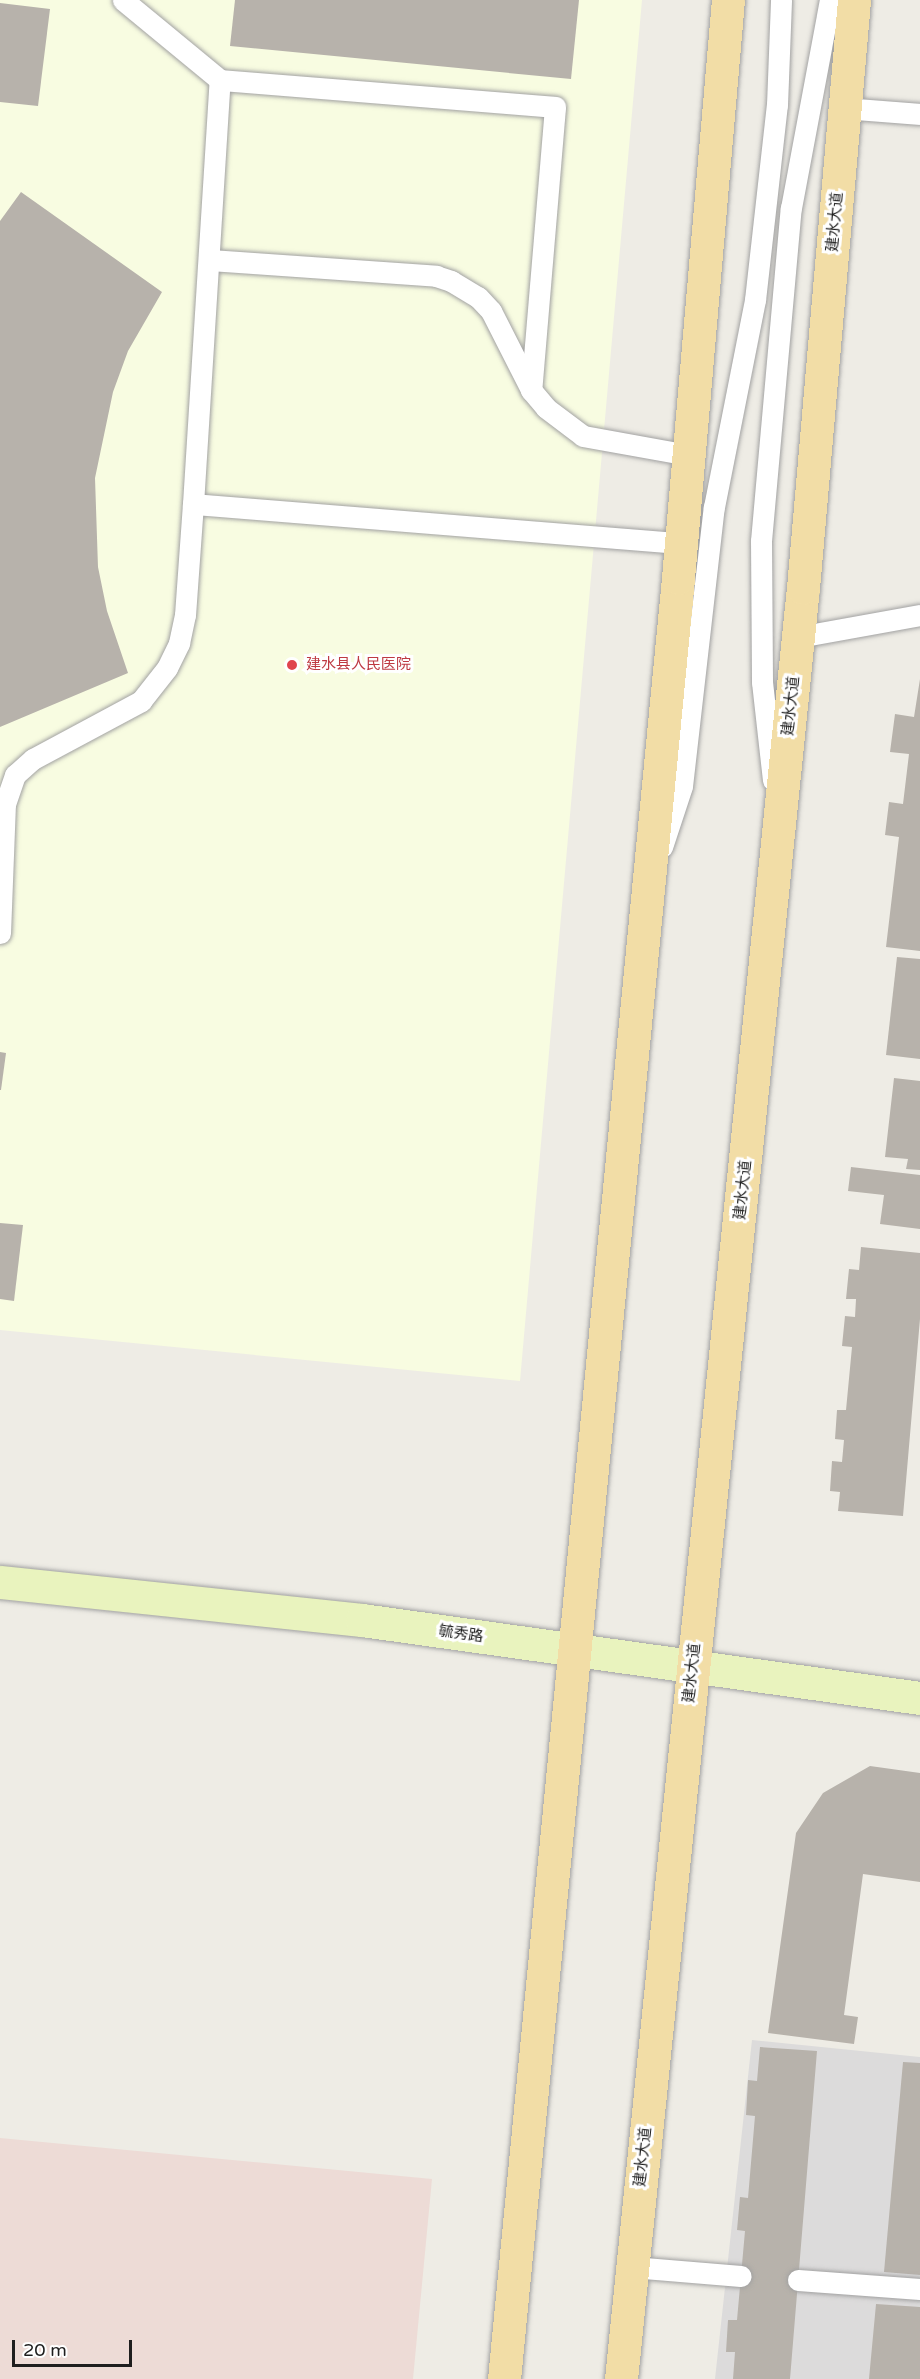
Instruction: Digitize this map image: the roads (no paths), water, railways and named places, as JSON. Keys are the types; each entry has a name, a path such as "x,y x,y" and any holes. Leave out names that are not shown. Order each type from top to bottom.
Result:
{"main road":[{"path":"504,2379 681,543 728,0"},
{"name":"建水大道","path":"621,2379 779,831 854,0"}],"street":[{"name":"毓秀路","path":"0,1582 362,1620 920,1698"}],"lane":[{"path":"123,0 220,80 555,107 531,390"},
{"path":"646,897 682,786 714,507 755,300 777,105 781,0"},
{"path":"779,831 762,682 761,542 791,208 830,0"},
{"path":"0,933 4,804 9,785 33,759 141,701 167,668 179,643 184,615 193,504 220,80"},
{"path":"844,108 920,114"},
{"path":"210,260 436,276 451,281 477,297 491,311 531,390 546,408 583,436 688,455"},
{"path":"193,504 681,543"},
{"path":"798,636 920,615"},
{"path":"632,2267 741,2276"},
{"path":"798,2280 920,2289"}],"place":[{"name":"建水县人民医院","path":"292,665"}]}
